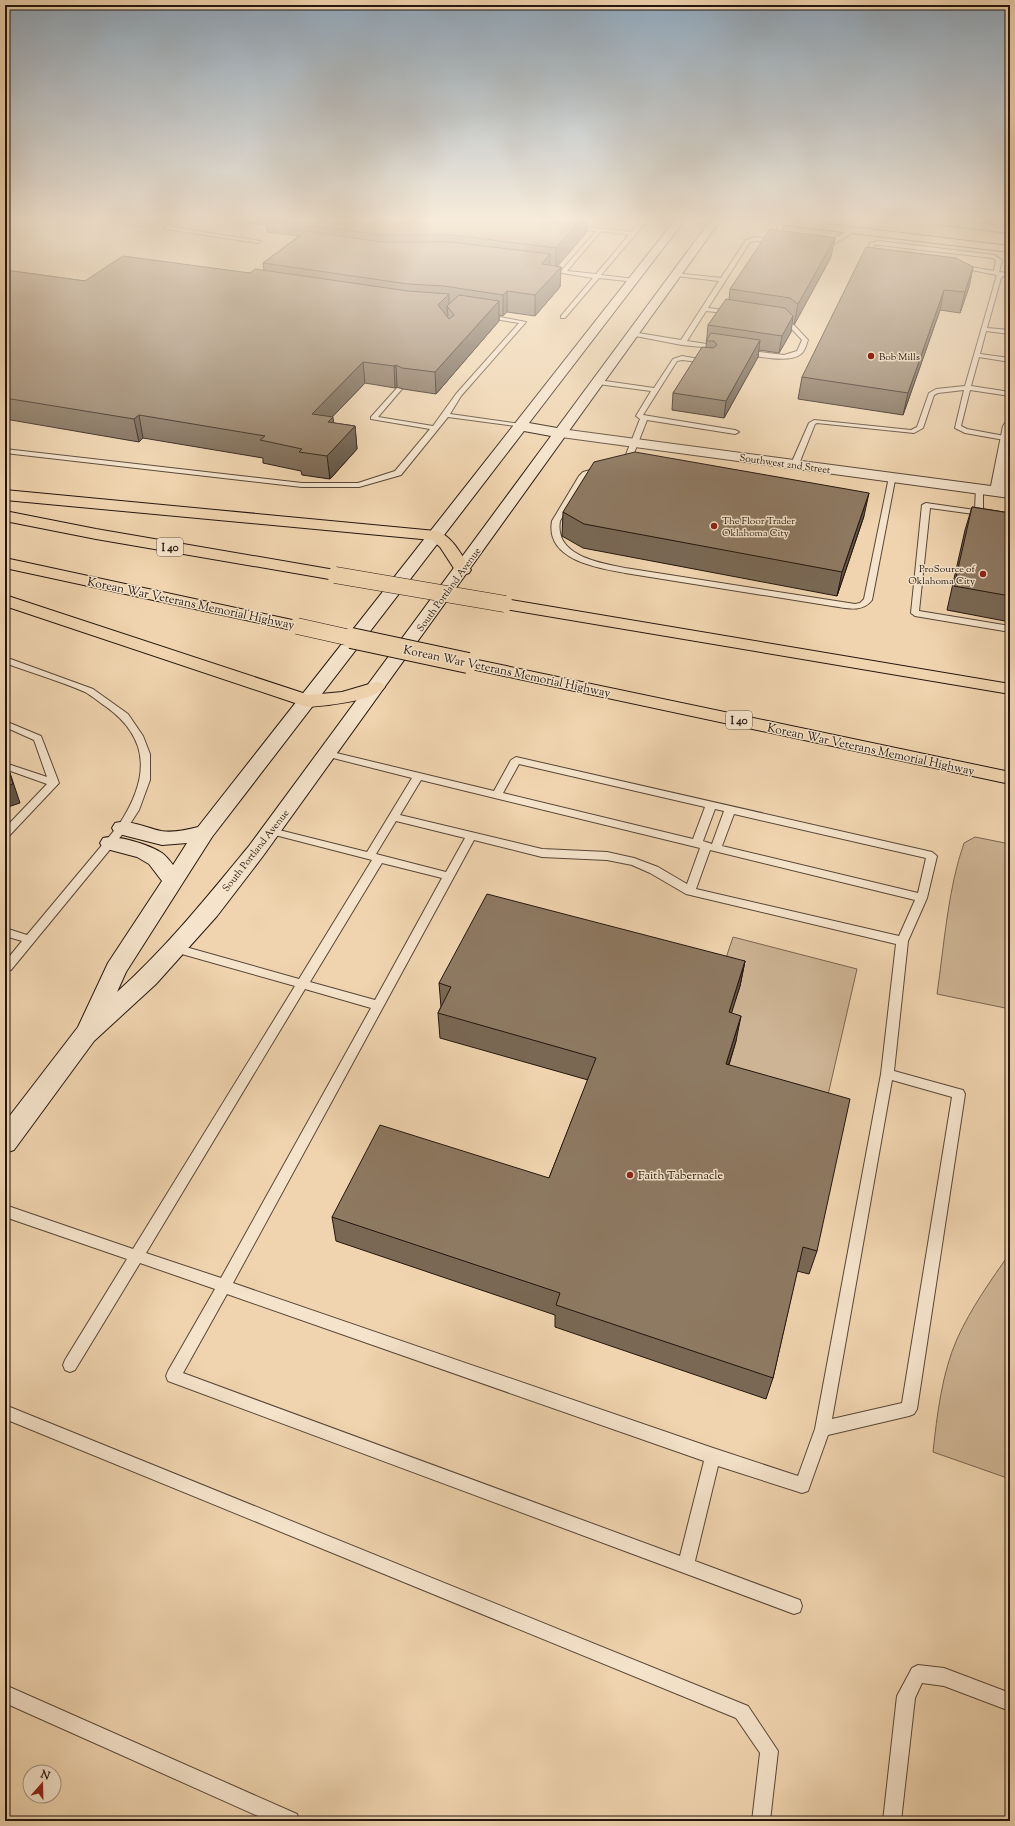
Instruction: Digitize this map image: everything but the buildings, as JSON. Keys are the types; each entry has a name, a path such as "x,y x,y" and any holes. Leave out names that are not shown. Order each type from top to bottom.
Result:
{"main road":[{"name":"South Portland Avenue","path":"86,1034 116,969 173,879 205,832 614,306"},
{"name":"South Portland Avenue","path":"5,1142 86,1034 148,978 214,904 271,832 463,570 652,306"},
{"path":"596,329 632,334"},
{"name":"Southwest 2nd Street","path":"521,426 636,443 1004,492"},
{"path":"1004,492 1009,432"},
{"path":"5,495 436,536 446,544 463,570"},
{"name":"I 40","path":"5,516 335,575 1010,689"},
{"name":"Korean War Veterans Memorial Highway","path":"5,563 1010,778"},
{"path":"5,600 307,701 327,701 356,696 376,687"},
{"path":"116,836 180,838 205,832"},
{"path":"116,836 156,859 173,879"}],"lane":[{"path":"563,318 573,306"},
{"path":"682,343 706,306"},
{"path":"990,306 957,427 965,431 1009,432"},
{"path":"704,309 741,314"},
{"path":"5,451 302,485 359,485 398,473 446,414 458,395 523,322 480,315"},
{"path":"737,351 784,357 795,355 802,349 805,340 791,324 785,321 770,319"},
{"path":"984,328 1010,332"},
{"path":"632,334 729,350"},
{"path":"977,355 1010,360"},
{"path":"711,362 682,358 676,360 639,416 735,432"},
{"path":"598,382 656,390"},
{"path":"795,464 812,423 816,421 912,432 920,428 931,394 936,391 968,388 1010,394"},
{"path":"399,389 373,418 435,428"},
{"path":"446,414 521,426"},
{"path":"644,418 636,443 627,461 586,474 556,521 554,528 556,537 563,548 578,558 632,571 855,607 862,605 868,600 893,477"},
{"path":"979,489 979,512"},
{"path":"1010,517 926,505 915,613 1010,629"},
{"path":"5,660 90,691 125,716 138,736 145,754 145,780 135,808 116,836 7,968"},
{"path":"5,724 38,738 54,783"},
{"path":"328,754 420,775 496,795 922,898"},
{"path":"5,1212 137,1256 802,1486 823,1429 887,1074 902,941 922,898 932,856 516,760 496,795"},
{"path":"5,766 54,783"},
{"path":"70,1365 302,985 375,857 394,817 420,775"},
{"path":"5,834 54,783"},
{"path":"690,890 706,846 711,805"},
{"path":"706,846 730,810"},
{"path":"394,817 542,853 607,856 634,862 654,870 690,890 902,941"},
{"path":"271,832 449,876"},
{"path":"471,836 376,1005 224,1286 173,1376 794,1606"},
{"path":"5,932 31,940"},
{"path":"175,948 376,1005"},
{"path":"823,1429 909,1409 959,1094 887,1074"},
{"path":"5,1412 742,1712 769,1751 761,1821"},
{"path":"686,1566 713,1456"},
{"path":"892,1821 906,1696 918,1674 944,1677 1010,1702"},
{"path":"5,1694 290,1821"}],"shaded area":[{"path":"975,837 1010,844 1010,1009 937,994 947,917 954,879 964,843"},
{"path":"733,937 857,969 828,1095 693,1057"},
{"path":"1010,1253 1010,1479 933,1452 941,1394 947,1366 957,1339 975,1305"}],"place":[{"name":"Bob Mills","path":"871,356"},
{"name":"The Floor Trader Oklahoma City","path":"714,526"},
{"name":"ProSource of Oklahoma City","path":"983,574"},
{"name":"Faith Tabernacle","path":"630,1175"}]}
